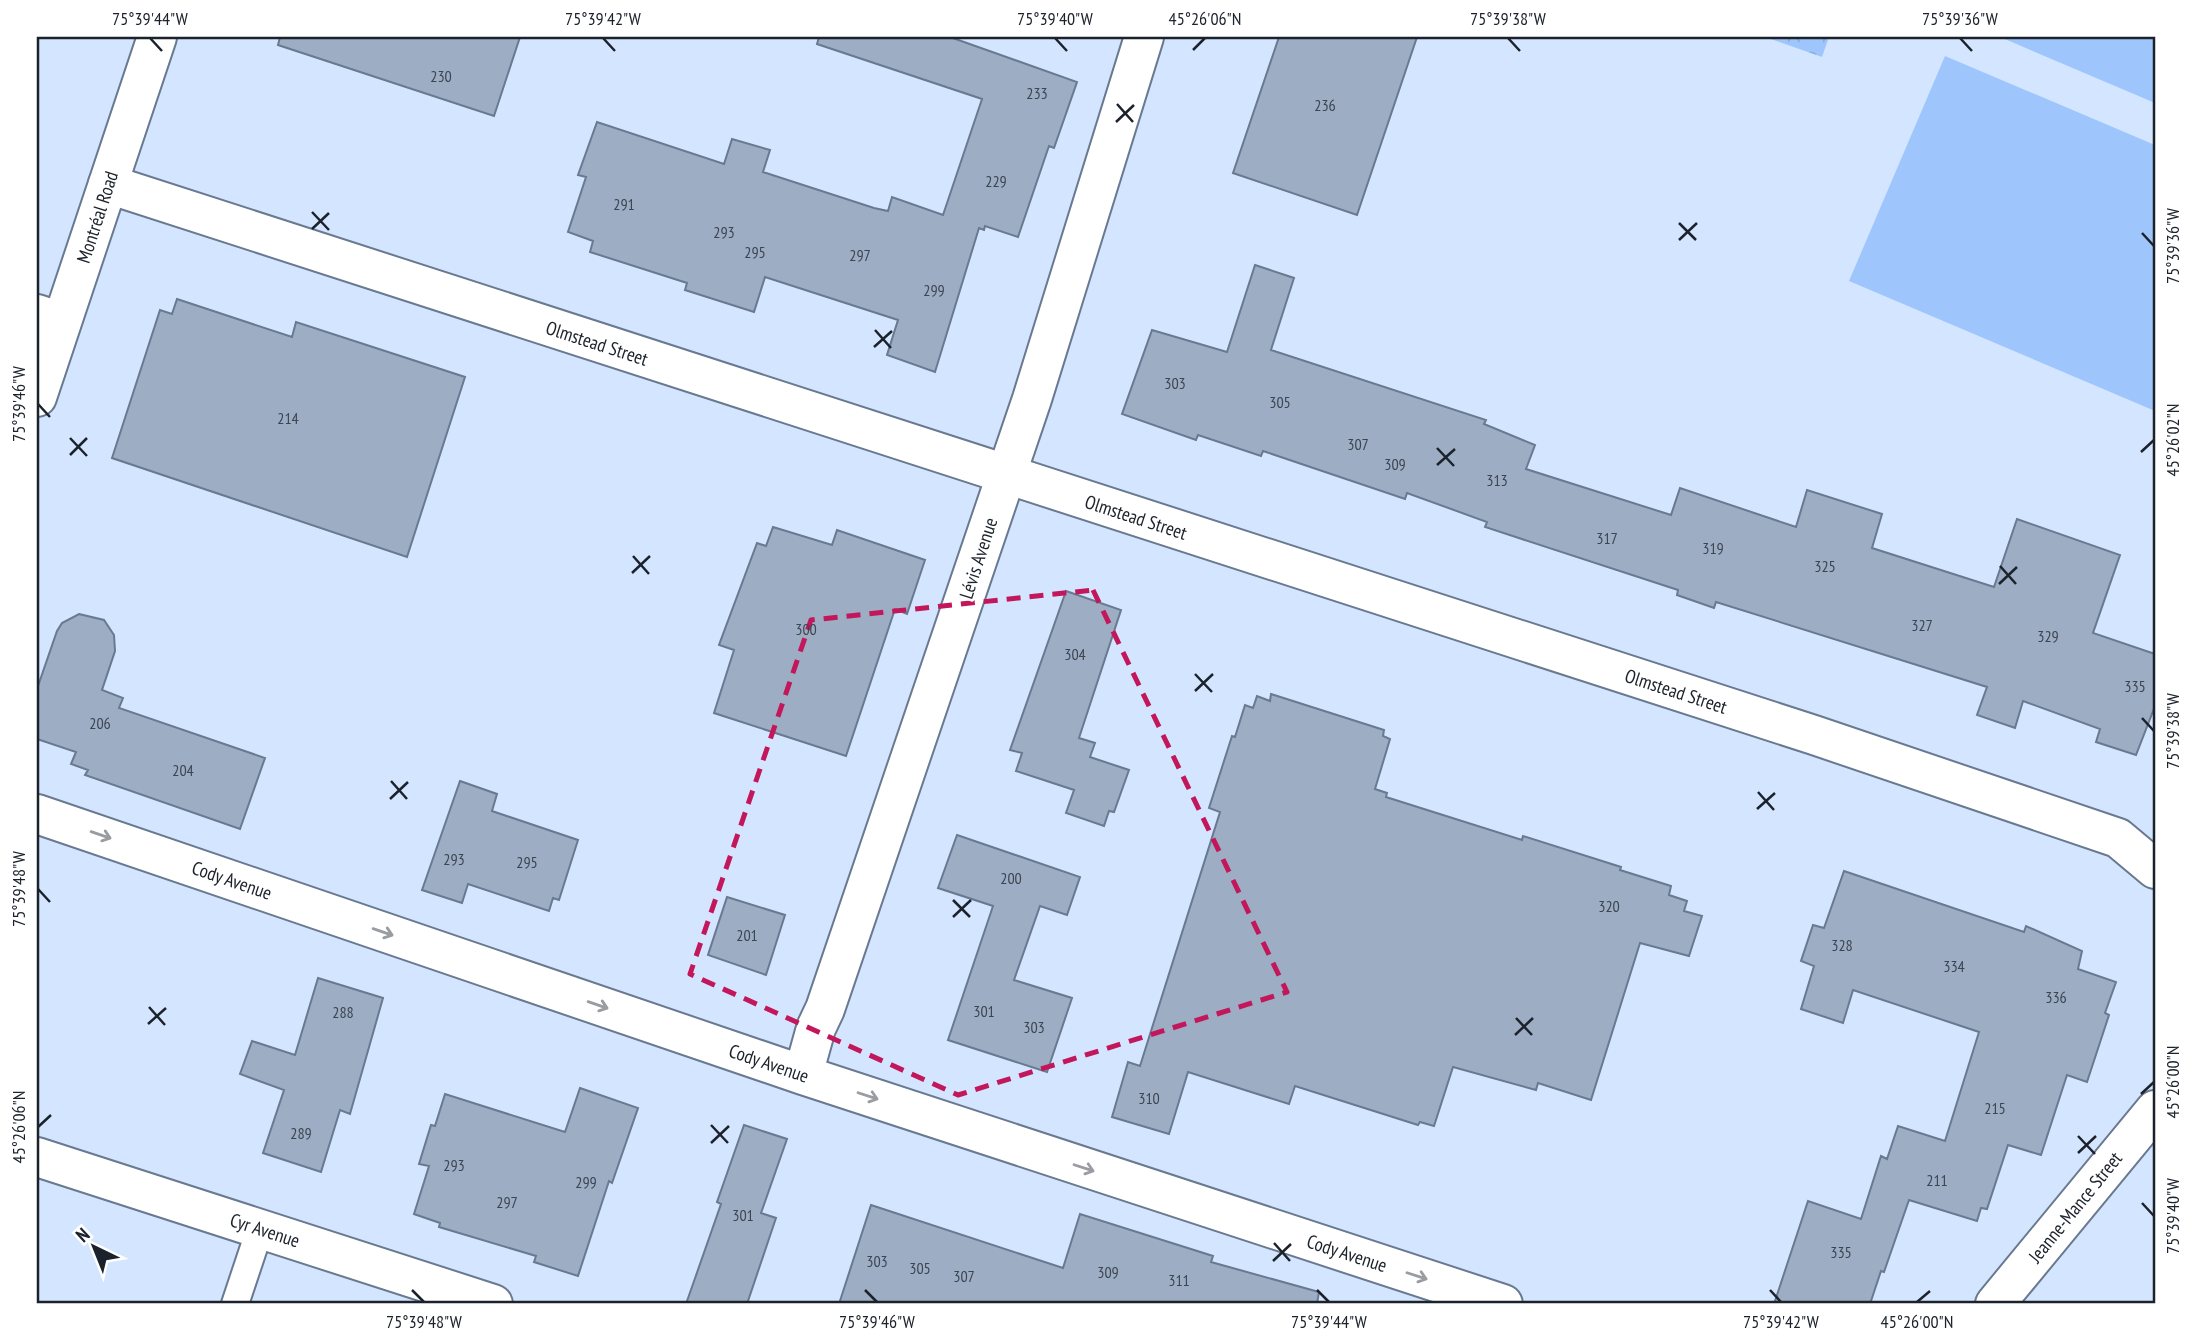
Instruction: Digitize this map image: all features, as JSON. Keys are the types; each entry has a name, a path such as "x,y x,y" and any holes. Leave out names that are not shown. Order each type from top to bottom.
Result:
{"street":[{"name":"Montréal Road","path":"37,397 49,318 108,184 157,37"},
{"name":"Lévis Avenue","path":"803,1075 816,1028 1005,475 1099,189 1144,37"},
{"name":"Olmstead Street","path":"108,184 1814,735 2118,838 2155,869"},
{"name":"Cody Avenue","path":"37,814 803,1075 1503,1304"},
{"name":"Jeanne-Mance Street","path":"1995,1304 2155,1110"},
{"name":"Cyr Avenue","path":"37,1157 493,1304"}],"lane":[{"path":"235,1304 260,1229"}],"highlighted area":[{"path":"1093,590 1287,992 958,1095 690,974 811,620"}],"green space":[{"path":"1765,37 1829,37 1822,57"},
{"path":"2000,37 2155,37 2155,103"},
{"path":"1945,56 2155,145 2155,411 1849,281"}],"building":[{"path":"280,37 520,37 494,116 278,45"},
{"path":"819,37 950,37 1077,82 1054,148 1049,146 1018,237 985,226 984,230 979,228 935,372 887,355 898,320 765,277 754,312 685,290 687,283 590,252 593,241 568,232 586,177 578,175 597,122 724,164 732,139 770,150 763,172 874,208 888,211 892,197 943,215 982,99 817,44"},
{"path":"1279,37 1417,37 1357,215 1233,173"},
{"path":"1255,265 1294,278 1271,350 1486,420 1484,424 1535,445 1526,469 1671,515 1680,488 1796,527 1807,490 1882,514 1872,548 1994,587 2017,519 2120,555 2093,633 2155,654 2155,706 2136,755 2096,742 2100,729 2023,701 2015,728 1977,715 1987,687 1716,602 1714,608 1677,595 1678,590 1485,527 1487,522 1407,493 1405,499 1263,451 1261,456 1198,435 1196,440 1122,414 1152,330 1227,352"},
{"path":"177,299 292,337 296,322 465,377 407,557 112,458 160,310 172,314"},
{"path":"773,527 832,545 837,530 925,560 907,614 895,609 846,756 714,713 734,650 719,645 757,543 766,546"},
{"path":"1066,591 1121,610 1079,738 1095,743 1090,757 1129,770 1114,812 1109,811 1104,826 1066,813 1074,790 1016,771 1022,753 1010,750"},
{"path":"79,614 104,620 114,635 115,651 102,690 123,698 119,708 265,758 240,829 85,775 88,770 71,764 76,752 37,739 37,689 57,631 62,623"},
{"path":"1271,694 1384,730 1383,736 1390,739 1375,789 1387,793 1386,797 1522,840 1523,836 1621,867 1620,870 1671,886 1669,895 1687,901 1684,911 1702,916 1689,956 1640,943 1591,1100 1538,1083 1536,1090 1453,1067 1434,1126 1420,1122 1418,1125 1295,1086 1289,1104 1188,1072 1169,1134 1112,1117 1128,1062 1140,1066 1220,812 1209,808 1232,736 1235,737 1245,705 1253,708 1257,696 1270,701"},
{"path":"460,781 497,794 492,811 578,840 559,900 553,898 549,911 468,884 462,903 422,890"},
{"path":"957,835 1080,877 1067,915 1040,906 1014,980 1072,998 1047,1072 948,1040 993,906 938,888"},
{"path":"1844,871 2024,932 2026,926 2082,951 2078,969 2116,982 2105,1013 2109,1015 2087,1082 2067,1075 2041,1155 2008,1145 1987,1209 1981,1208 1977,1221 1909,1200 1870,1304 1774,1304 1808,1201 1861,1219 1881,1156 1887,1159 1898,1126 1945,1141 1979,1032 1853,990 1843,1023 1801,1009 1814,966 1801,961 1813,925 1824,928"},
{"path":"727,897 785,915 766,975 708,955"},
{"path":"318,978 383,998 350,1114 340,1110 321,1172 263,1153 284,1090 240,1074 252,1041 295,1055"},
{"path":"580,1088 638,1108 612,1183 609,1181 578,1276 534,1262 536,1256 439,1227 440,1223 414,1214 429,1166 419,1164 431,1125 435,1126 445,1094 565,1132"},
{"path":"744,1125 787,1139 761,1213 776,1218 747,1304 686,1304 721,1204 717,1202"},
{"path":"871,1205 1063,1268 1080,1214 1213,1256 1211,1262 1319,1292 1317,1304 839,1304"}]}
